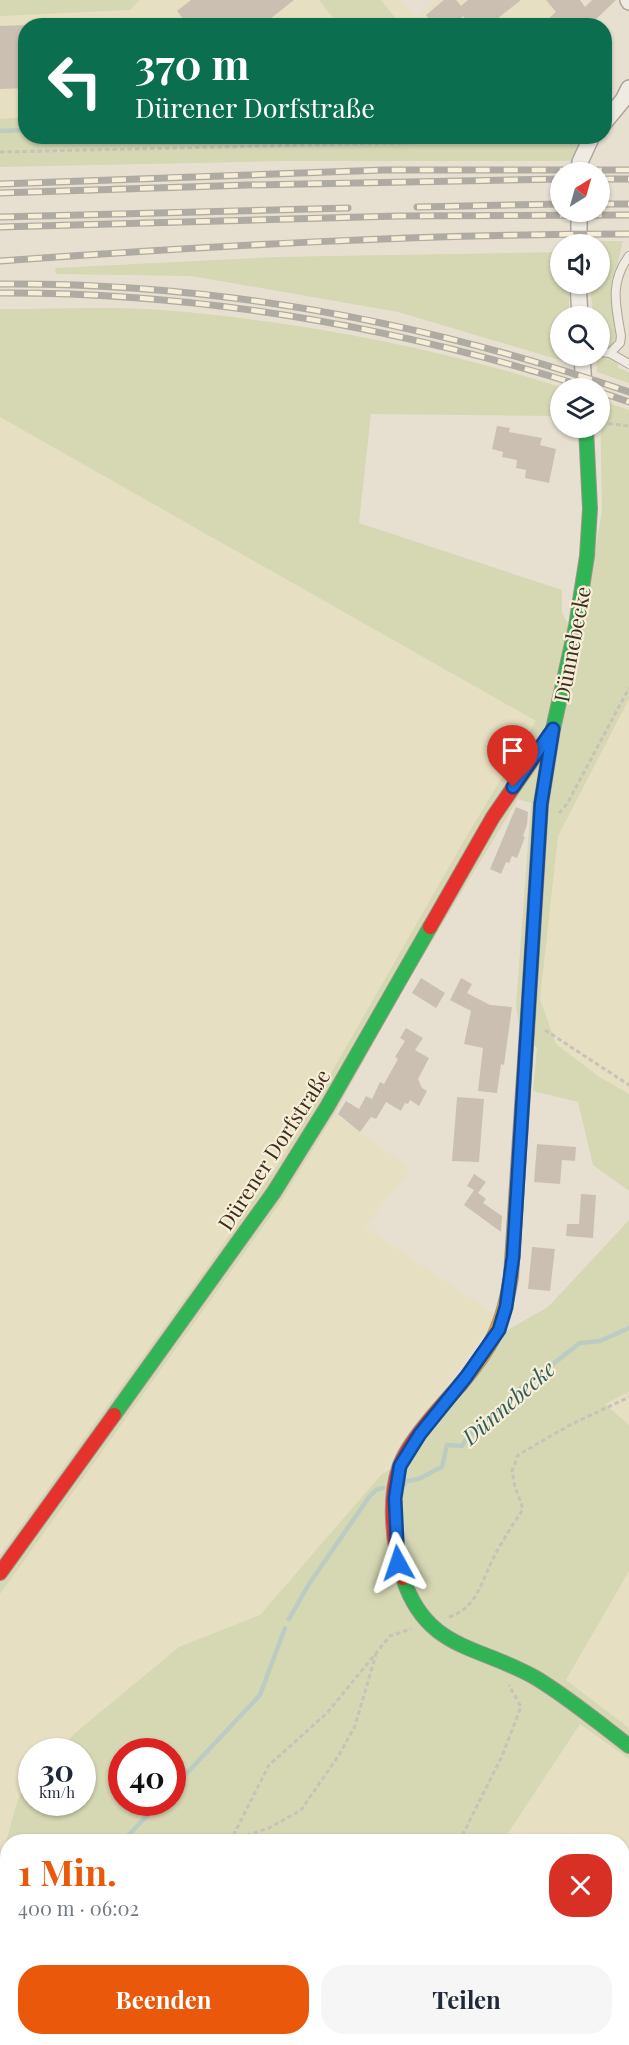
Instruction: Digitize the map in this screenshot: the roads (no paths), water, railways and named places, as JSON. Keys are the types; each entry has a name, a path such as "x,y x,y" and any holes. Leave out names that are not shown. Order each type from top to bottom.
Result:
{"street":[{"path":"612,113 629,88"},
{"path":"580,162 588,144"},
{"name":"Dünnebecke","path":"586,438 590,509 587,556 576,626 553,729 540,815 513,1257 503,1318 488,1348 420,1434 400,1466 395,1498 398,1563 408,1593 427,1623 455,1642 526,1672 629,1746"},
{"name":"Dürener Dorfstraße","path":"0,1573 274,1192 327,1107 493,817 553,729"}],"lane":[{"path":"629,256 623,264 614,291 621,336 620,343 610,354 629,364"}],"waterway":[{"path":"0,131 18,130"},
{"name":"Dünnebecke","path":"405,1484 405,1481 421,1478 442,1467 447,1445 462,1446 476,1429 500,1413 520,1389 580,1343 600,1341 629,1328"},
{"name":"Dünnebecke","path":"289,1619 309,1584 369,1497 376,1490 383,1488"},
{"name":"Dünnebecke","path":"186,1774 260,1695 285,1628"},
{"name":"Dünnebecke","path":"130,1834 147,1816"}],"railway":[{"path":"0,184 383,170 629,170"},
{"path":"0,193 550,179"},
{"path":"610,179 629,179"},
{"path":"417,207 550,204"},
{"path":"610,204 629,204"},
{"path":"0,217 348,208"},
{"path":"0,227 398,216 629,215"},
{"path":"0,261 314,242 472,236 629,234"},
{"path":"0,284 80,285 160,290 319,311 475,345 629,392"},
{"path":"0,293 75,294 150,299 298,317 445,347 556,378"},
{"path":"610,395 629,402"}]}
